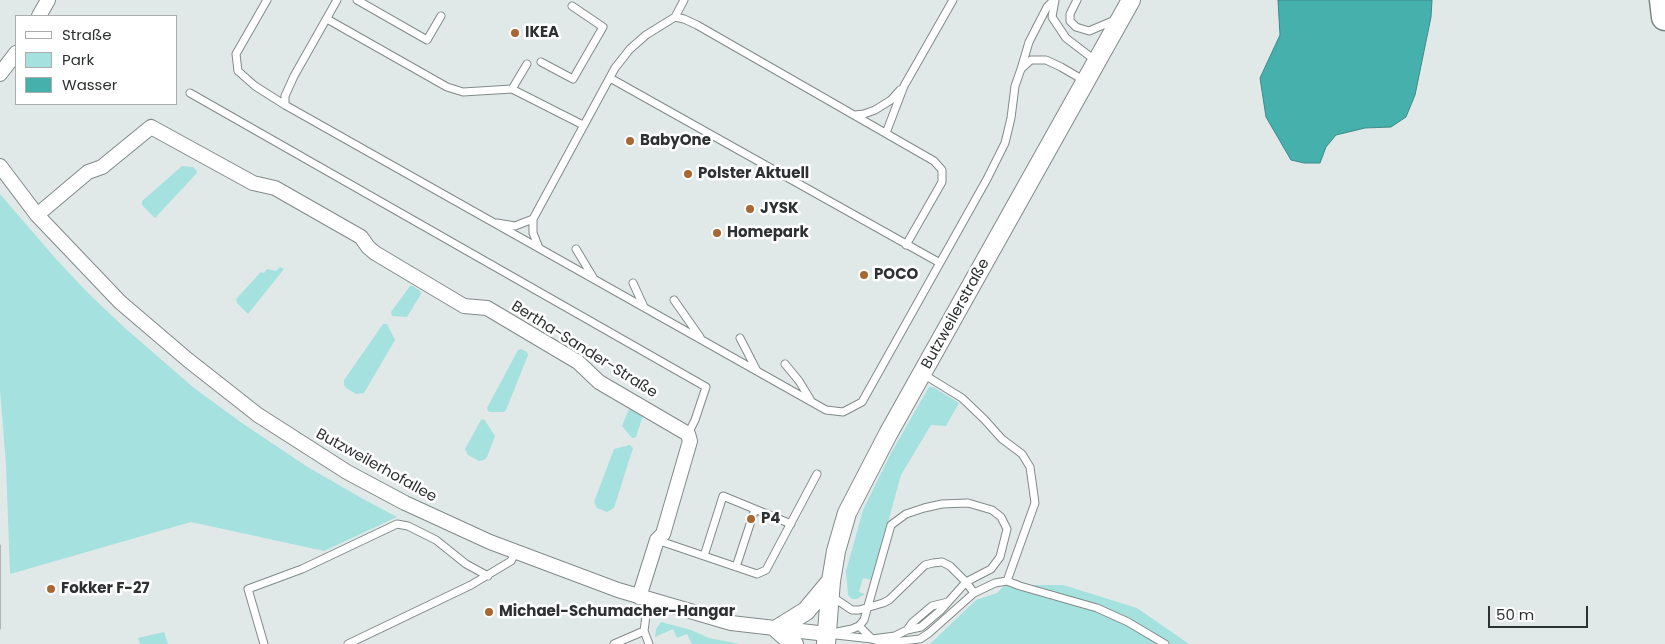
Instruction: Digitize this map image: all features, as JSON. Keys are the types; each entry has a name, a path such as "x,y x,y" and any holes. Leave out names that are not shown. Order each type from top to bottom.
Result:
{"highway":[{"path":"1663,0 1665,17"}],"street":[{"path":"40,15 48,0"},
{"name":"Butzweilerstraße","path":"827,639 830,588 836,551 847,513 864,478 1131,0"},
{"path":"0,74 15,54"},
{"name":"Bertha-Sander-Straße","path":"37,215 88,172 102,166 151,127 253,183 275,188 361,237 375,253 464,306 487,308 578,362 599,382 688,434"},
{"name":"Butzweilerhofallee","path":"0,166 37,215 120,302 188,360 258,415 347,472 464,531 643,598 731,623 777,629 827,639"},
{"path":"643,598 657,540 663,534 690,441 688,434"},
{"path":"794,644 777,629 806,611 830,588"}],"lane":[{"path":"267,0 236,54 238,71 255,86 285,105 826,410 843,412 862,402 987,179 1005,143 1011,118 1015,86 1029,42 1047,7 1055,0"},
{"path":"285,105 285,96 294,76 337,0"},
{"path":"358,0 427,40 441,16"},
{"path":"539,248 533,234 534,219 615,68 630,49 646,35 675,17 684,0"},
{"path":"886,133 904,86 953,0"},
{"path":"1055,0 1052,17 1066,38 1097,62"},
{"path":"1077,0 1070,14 1070,21 1076,28 1089,30 1103,26 1122,16"},
{"path":"541,62 573,79 603,27 572,6"},
{"path":"675,17 684,19 934,161 942,170 942,182 906,245"},
{"path":"327,18 447,86 463,92 512,89 583,125"},
{"path":"1021,69 1031,60 1046,60 1085,82"},
{"path":"512,89 528,64"},
{"path":"610,78 940,263"},
{"path":"855,116 864,114 891,100 904,86"},
{"path":"190,93 706,387 695,420 688,434"},
{"path":"492,222 516,226 534,219"},
{"path":"576,249 594,279"},
{"path":"633,283 644,307"},
{"path":"674,300 702,340"},
{"path":"740,338 757,371"},
{"path":"785,364 812,402"},
{"path":"922,374 962,398 1002,439 1022,454 1030,467 1035,503 1007,581"},
{"path":"657,540 758,574 766,570 817,474"},
{"path":"704,556 723,496 791,524"},
{"path":"968,503 992,510 1004,522 1007,529 1000,557 995,565 966,582 921,628 907,630 895,636 872,639 827,639 859,626 864,620 891,525 906,514 942,504 968,503"},
{"path":"736,567 755,509"},
{"path":"264,644 248,589 302,569 397,524 408,526 436,540 466,564 488,576"},
{"path":"348,644 472,586 511,561 516,552"},
{"path":"830,588 852,610 859,610 890,600 924,565 942,562 950,566 974,593"},
{"path":"859,626 872,639 884,643 920,639 945,620 974,593 995,583 1007,581 1097,608 1128,622 1165,644"},
{"path":"643,598 644,631 649,644"},
{"path":"614,644 644,631"}],"green space":[{"path":"182,166 193,167 197,171 196,174 155,218 142,205 142,201"},
{"path":"0,194 89,294 194,388 306,466 397,517 324,551 191,522 10,574 6,464 0,390"},
{"path":"280,267 284,269 248,314 237,303 236,299 261,272 264,273 267,269 276,271"},
{"path":"410,286 420,291 421,294 407,317 392,316 391,312"},
{"path":"383,324 387,324 395,340 364,393 356,394 346,388 344,380"},
{"path":"521,349 527,352 528,355 506,410 504,412 488,411 487,408 518,350"},
{"path":"929,387 933,387 959,403 946,426 931,425 901,475 872,580 863,578 859,592 865,594 857,599 852,599 848,595 846,571 863,510 891,453"},
{"path":"632,408 643,415 634,438 622,426 629,409"},
{"path":"484,419 495,436 487,457 479,461 468,455 465,449 481,420"},
{"path":"630,445 633,448 614,508 607,512 597,508 594,502 614,449"},
{"path":"1005,585 1063,585 1137,608 1189,644 930,644 976,600 997,593"},
{"path":"661,622 691,630 709,638 739,644 692,644 687,634 677,638 673,629 655,637 656,629"},
{"path":"164,632 168,644 140,644 138,638"}],"water":[{"path":"1278,0 1432,0 1431,17 1415,95 1406,117 1391,127 1365,128 1336,135 1326,147 1320,163 1304,163 1291,160 1266,117 1260,78 1280,35"}],"tram line":[{"path":"0,545 0,629"}],"place":[{"name":"IKEA","path":"515,33"},
{"name":"BabyOne","path":"630,141"},
{"name":"Polster Aktuell","path":"688,174"},
{"name":"JYSK","path":"750,209"},
{"name":"Homepark","path":"717,233"},
{"name":"POCO","path":"864,275"},
{"name":"P4","path":"751,519"},
{"name":"Fokker F-27","path":"51,589"},
{"name":"Michael-Schumacher-Hangar","path":"489,612"}]}
